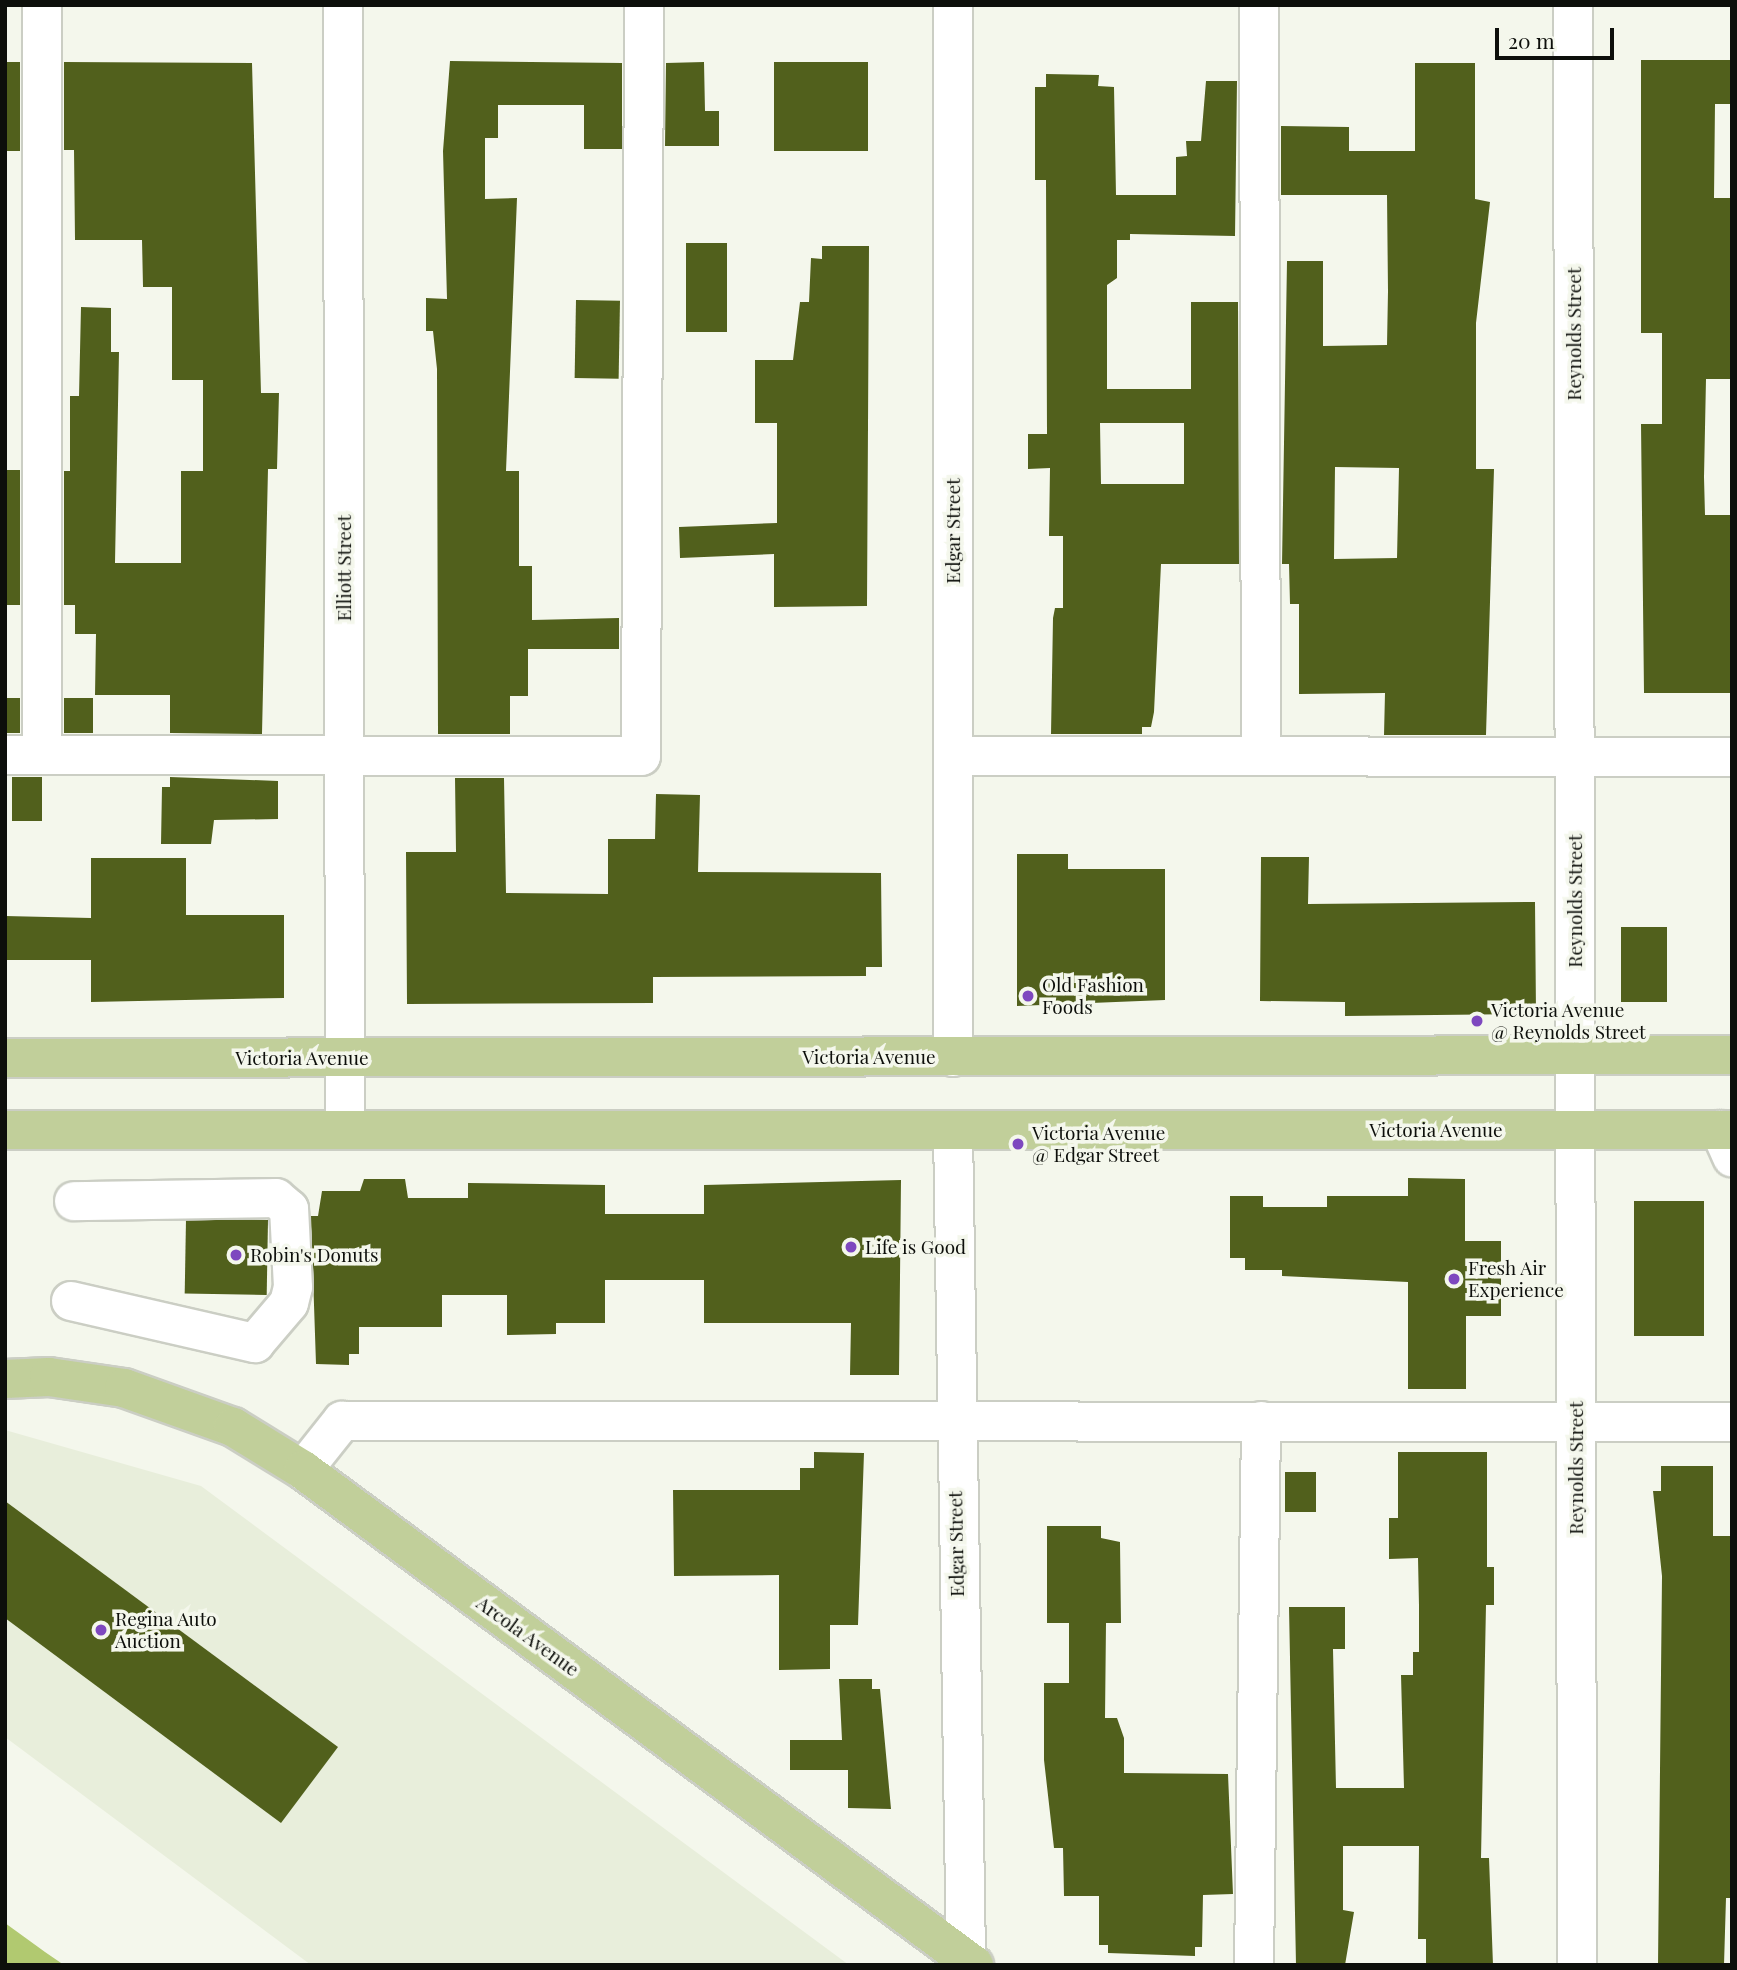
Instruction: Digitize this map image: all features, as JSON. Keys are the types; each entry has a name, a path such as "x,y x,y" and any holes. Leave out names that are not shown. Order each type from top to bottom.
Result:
{"main road":[{"name":"Victoria Avenue","path":"5,1058 1732,1055"},
{"name":"Victoria Avenue","path":"5,1130 1575,1130 1728,1139"},
{"name":"Arcola Avenue","path":"5,1362 48,1377"},
{"name":"Arcola Avenue","path":"5,1379 48,1377 124,1388 233,1427 303,1469 970,1962"}],"street":[{"path":"42,5 24,755 641,756 644,5"},
{"name":"Elliott Street","path":"343,5 345,1130"},
{"name":"Edgar Street","path":"953,5 953,1056"},
{"path":"1259,5 1261,756"},
{"name":"Reynolds Street","path":"1573,5 1577,1965"},
{"path":"953,756 1732,757"},
{"name":"Edgar Street","path":"953,1130 953,1421 970,1962"},
{"path":"71,1301 255,1343 289,1303 293,1287 289,1209 276,1198 74,1201"},
{"path":"303,1469 342,1421 1732,1422"},
{"path":"1254,1965 1261,1421"}],"shaded area":[{"path":"5,1430 201,1486 849,1965 311,1965 5,1737"},
{"path":"5,1923 45,1952 64,1965 5,1965"}],"building":[{"path":"1641,60 1732,60 1732,104 1715,104 1714,198 1732,198 1732,379 1706,379 1704,477 1705,515 1732,515 1732,693 1644,693 1641,424 1662,424 1662,333 1641,333"},
{"path":"450,61 622,63 622,149 584,149 584,105 498,105 498,138 485,138 485,199 517,198 506,471 519,471 519,566 532,566 532,620 619,618 619,649 528,649 528,696 510,696 510,734 438,734 437,369 433,331 426,331 426,298 447,299 443,151"},
{"path":"5,62 20,62 20,151 5,151"},
{"path":"64,62 252,63 261,393 279,393 277,469 268,469 262,734 170,733 170,695 95,695 96,634 75,634 75,605 64,605 64,471 70,471 70,396 79,396 81,307 111,308 111,352 119,352 115,563 181,563 181,471 203,471 203,380 172,380 172,287 143,287 142,240 75,240 74,150 64,150"},
{"path":"704,62 705,111 719,111 719,146 665,146 666,63"},
{"path":"774,62 868,62 868,151 774,151"},
{"path":"1415,63 1475,63 1475,199 1490,202 1476,323 1476,469 1494,469 1486,735 1384,735 1385,693 1299,694 1299,604 1290,604 1289,564 1282,564 1287,261 1323,261 1323,346 1387,345 1388,291 1387,195 1281,195 1281,126 1349,127 1349,151 1415,151","holes":["1335,467 1399,468 1397,558 1334,559"]},
{"path":"1046,74 1099,75 1098,86 1114,87 1116,195 1176,195 1176,157 1187,156 1186,141 1201,141 1206,81 1237,81 1235,236 1130,234 1130,240 1117,240 1117,278 1107,285 1107,389 1191,389 1191,302 1238,302 1239,564 1161,564 1154,712 1151,727 1142,727 1142,734 1051,734 1053,618 1055,608 1063,608 1063,536 1049,536 1050,468 1028,469 1028,434 1047,434 1046,180 1035,180 1035,87 1046,87","holes":["1100,423 1184,423 1184,484 1101,484"]},
{"path":"686,243 727,243 727,332 686,332"},
{"path":"822,246 869,246 867,606 774,607 774,554 680,558 679,527 777,523 777,423 755,423 755,360 793,360 800,302 809,302 811,258 822,259"},
{"path":"576,300 620,301 619,379 575,378"},
{"path":"5,470 20,470 20,605 5,605"},
{"path":"5,698 20,698 20,733 5,733"},
{"path":"64,698 93,698 93,733 64,733"},
{"path":"12,777 42,777 42,821 12,821"},
{"path":"170,777 278,781 278,819 214,820 211,844 161,844 162,787 170,787"},
{"path":"455,778 504,778 506,893 608,894 608,839 655,839 656,794 700,795 698,872 881,873 882,967 866,967 866,976 653,977 653,1003 407,1004 406,852 456,852"},
{"path":"1017,854 1068,854 1068,869 1165,869 1165,1000 1017,1006"},
{"path":"1261,857 1309,857 1308,904 1535,902 1536,1014 1345,1016 1345,1002 1260,1001"},
{"path":"91,858 186,858 186,915 284,915 284,998 91,1002 91,960 5,960 5,916 91,918"},
{"path":"1621,927 1667,927 1667,1002 1621,1002"},
{"path":"1408,1178 1465,1179 1465,1241 1501,1241 1501,1316 1466,1316 1466,1389 1408,1389 1408,1282 1282,1276 1282,1270 1245,1270 1245,1258 1230,1258 1230,1196 1263,1196 1263,1207 1327,1207 1327,1196 1408,1196"},
{"path":"364,1179 405,1179 408,1198 468,1198 468,1183 605,1185 605,1214 704,1214 704,1185 901,1180 899,1375 850,1375 851,1323 704,1323 704,1280 605,1280 605,1323 556,1323 556,1334 507,1335 507,1295 442,1295 442,1327 359,1327 359,1354 349,1354 349,1365 316,1364 311,1216 318,1216 322,1191 360,1191"},
{"path":"1634,1201 1704,1201 1704,1336 1634,1336"},
{"name":"Robin's Donuts","path":"186,1219 268,1220 267,1295 185,1294"},
{"path":"814,1452 864,1453 858,1625 830,1625 830,1669 779,1670 779,1575 674,1576 673,1490 800,1490 800,1468 814,1468"},
{"path":"1398,1452 1487,1452 1487,1567 1494,1567 1494,1605 1486,1605 1481,1858 1489,1858 1493,1965 1426,1965 1426,1939 1418,1939 1419,1846 1343,1846 1343,1910 1354,1912 1345,1965 1296,1965 1289,1607 1345,1607 1345,1649 1333,1649 1336,1788 1404,1788 1401,1675 1413,1675 1413,1652 1419,1652 1419,1606 1418,1558 1389,1559 1389,1518 1398,1518"},
{"path":"1661,1466 1713,1466 1713,1536 1732,1536 1732,1898 1726,1898 1724,1965 1658,1965 1662,1576 1653,1491 1661,1491"},
{"path":"1285,1472 1316,1472 1316,1512 1285,1512"},
{"path":"5,1501 338,1747 281,1823 5,1618"},
{"path":"1047,1526 1101,1526 1101,1538 1120,1542 1121,1623 1106,1623 1105,1718 1117,1718 1124,1738 1124,1773 1228,1774 1233,1894 1203,1895 1202,1947 1195,1947 1195,1956 1108,1953 1108,1945 1099,1945 1099,1896 1064,1896 1063,1848 1054,1848 1044,1760 1044,1683 1069,1683 1069,1623 1047,1623"},
{"path":"839,1679 872,1679 872,1689 880,1689 891,1809 848,1808 848,1770 790,1770 790,1740 842,1740"}],"place":[{"name":"Old Fashion Foods","path":"1028,996"},
{"name":"Victoria Avenue @ Reynolds Street","path":"1477,1021"},
{"name":"Victoria Avenue @ Edgar Street","path":"1018,1144"},
{"name":"Life is Good","path":"851,1247"},
{"name":"Robin's Donuts","path":"236,1255"},
{"name":"Fresh Air Experience","path":"1454,1279"},
{"name":"Regina Auto Auction","path":"101,1630"}]}
